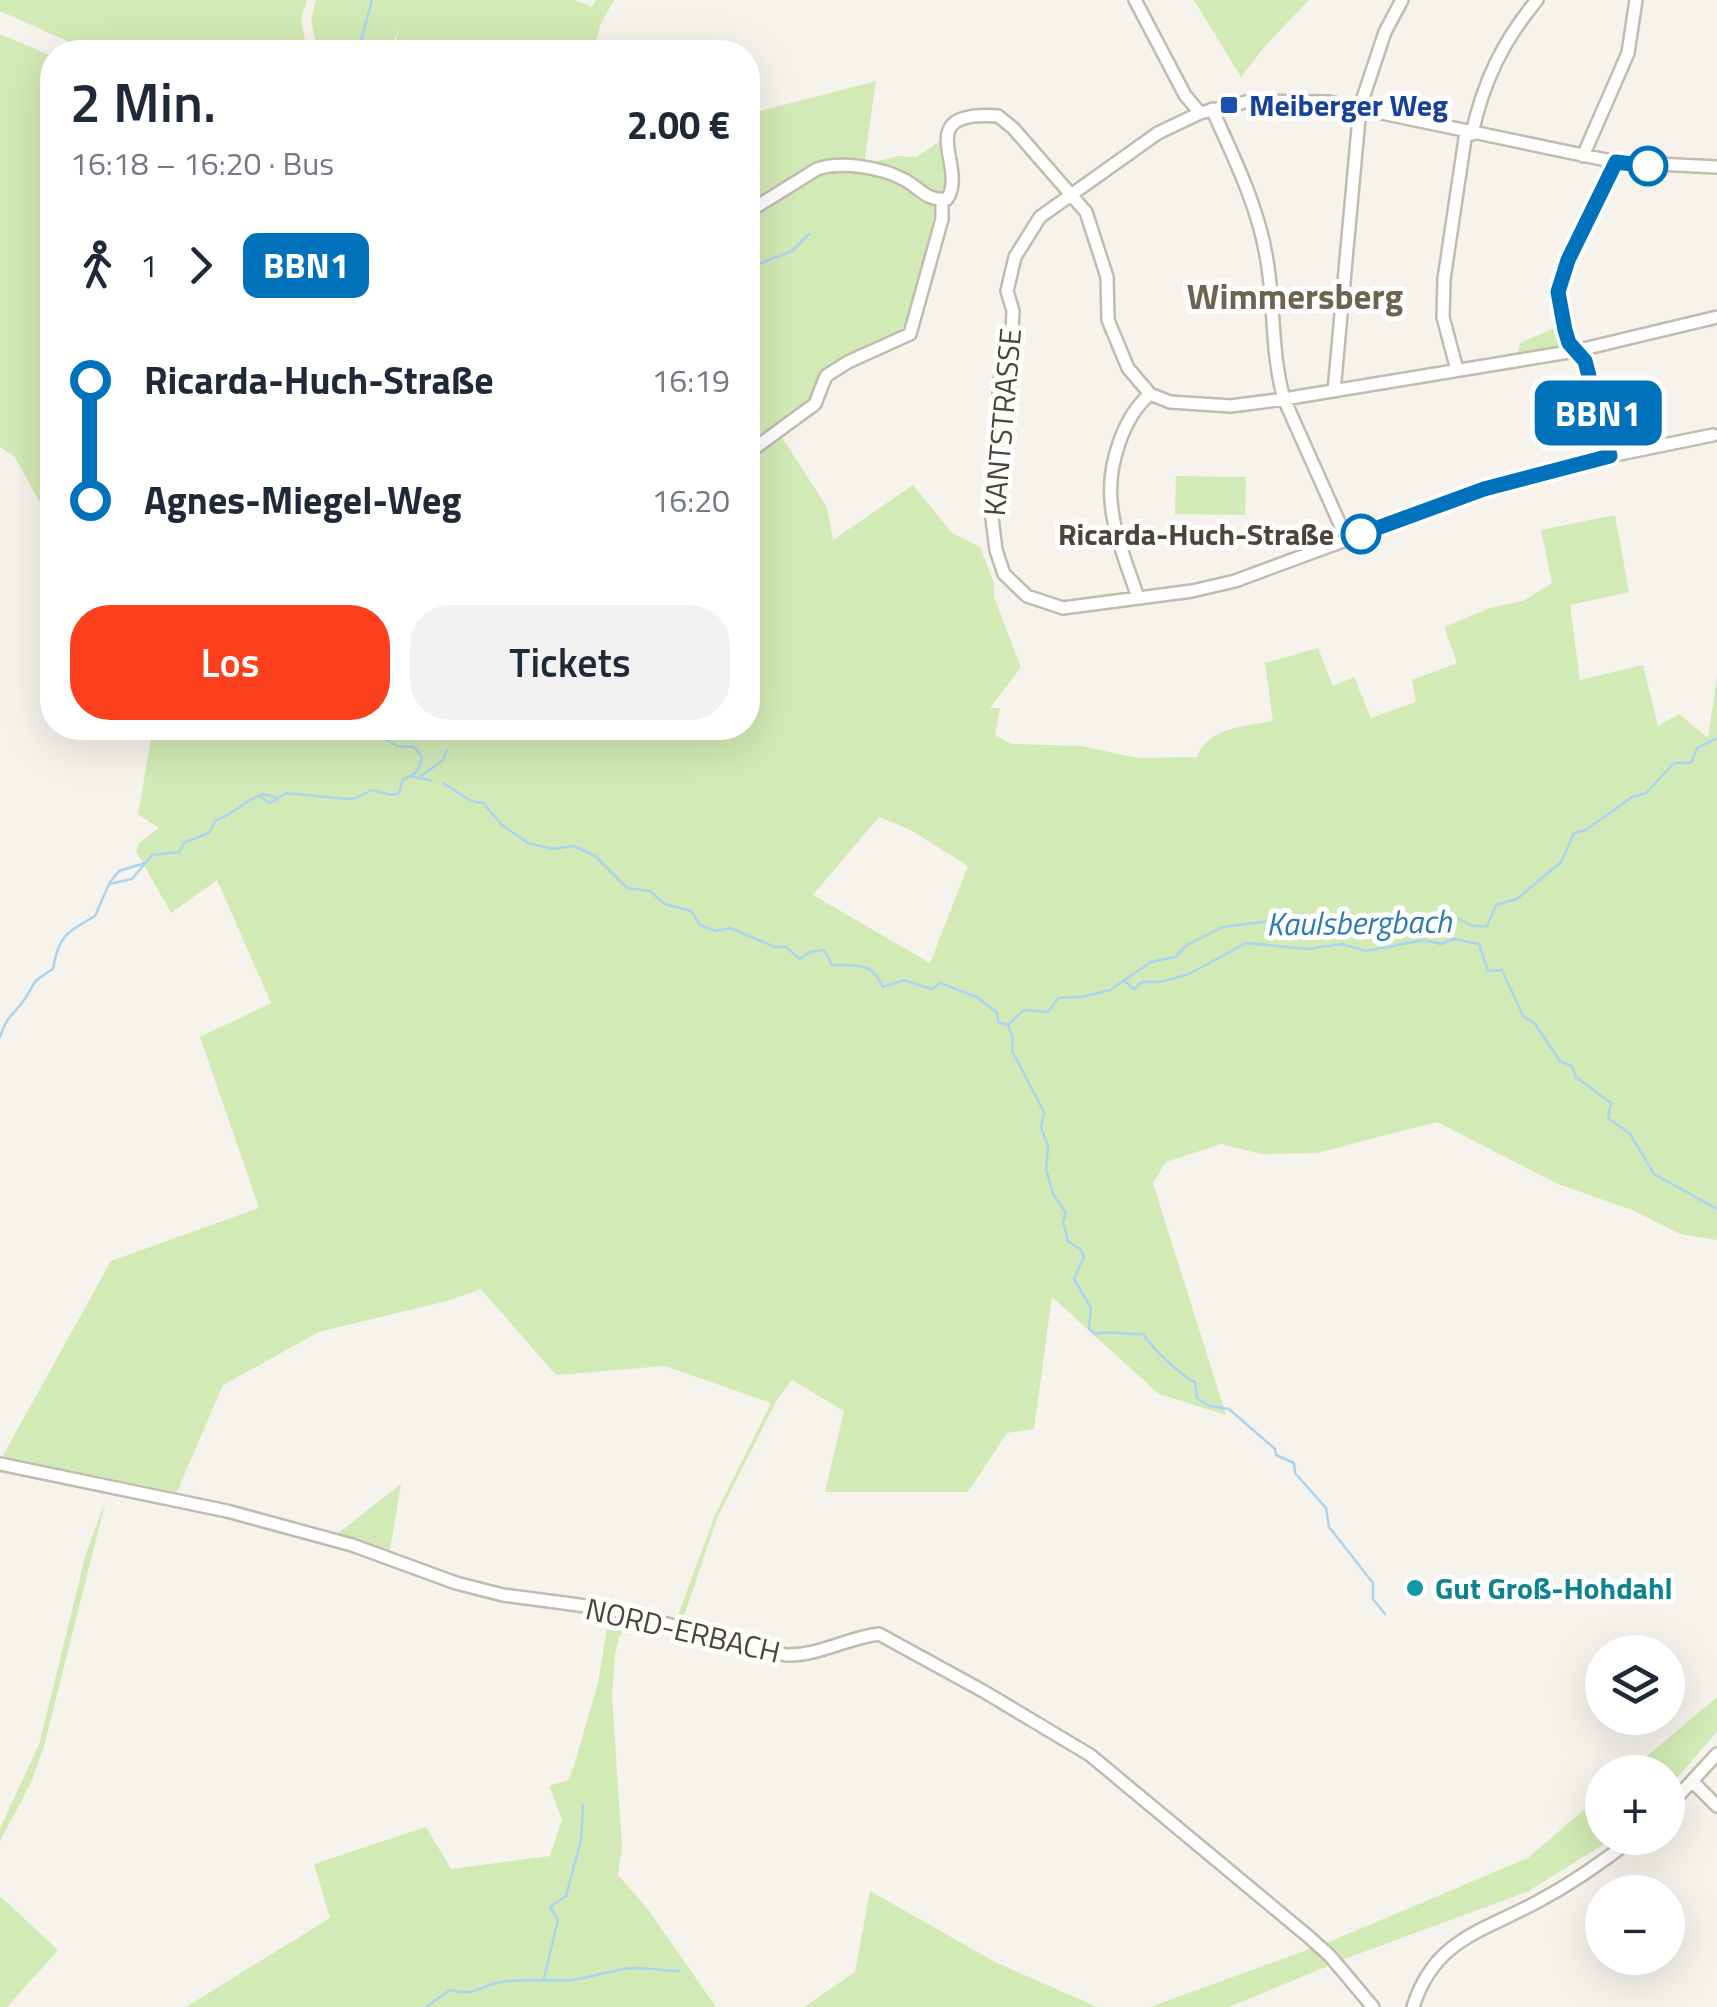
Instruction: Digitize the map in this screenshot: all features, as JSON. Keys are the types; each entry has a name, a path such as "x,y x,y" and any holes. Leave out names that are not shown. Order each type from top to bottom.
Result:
{"street":[{"path":"1135,0 1185,95 1206,111 1246,186 1270,280 1277,374 1284,399 1347,540"},
{"path":"1334,391 1360,106 1386,32 1402,0"},
{"path":"1457,370 1443,317 1444,279 1469,133 1493,66 1508,37 1537,0"},
{"path":"1583,156 1628,53 1636,0"},
{"name":"KANTSTRASSE","path":"1713,435 1610,456 1484,489 1235,581 1192,591 1074,608 1043,604 1027,596 1004,574 996,550 990,502 1001,370 1012,332 1013,311 1006,291 1010,272 1030,229 1072,193 1158,133 1206,111 1270,100 1360,106 1469,133 1616,162 1717,167"},
{"path":"760,205 829,165 888,173 907,180 922,194 942,200 951,195 954,185 946,149 947,134 955,124 982,115 998,116 1014,128 1086,212 1107,277 1108,320 1117,344 1132,376 1150,394 1170,402 1208,406 1284,399 1575,350 1717,317"},
{"path":"1610,456 1585,361 1569,343 1558,304 1560,281 1616,162"},
{"path":"760,444 815,404 826,376 910,334 942,219 942,200"},
{"path":"1138,598 1110,496 1119,445 1128,422 1150,394"},
{"name":"NORD-ERBACH","path":"0,1464 228,1510 352,1545 440,1578 503,1595 609,1608 786,1655 804,1656 878,1634 1090,1755 1309,1936 1373,2007"},
{"path":"1685,1790 1717,1754"},
{"path":"1693,1782 1717,1806"},
{"path":"1413,2007 1426,1974 1448,1948 1554,1892 1608,1855"}],"green space":[{"path":"0,0 307,0 301,19 305,40 64,40 0,11"},
{"path":"316,0 575,0 592,7 596,0 614,0 596,40 396,40 399,29 394,40 315,40 311,19"},
{"path":"1194,0 1309,0 1241,77"},
{"path":"0,34 40,51 40,503 14,456 0,447"},
{"path":"876,81 864,164 898,156 916,157 939,142 950,187 946,194 939,195 908,324 883,343 824,374 809,399 776,428 827,507 833,540 913,485 952,533 980,547 1021,667 990,708 1000,708 995,735 1012,744 1081,746 1138,758 1197,757 1209,739 1219,734 1273,721 1265,663 1318,648 1333,686 1354,677 1371,718 1416,702 1412,680 1457,663 1444,627 1493,607 1523,601 1552,583 1541,530 1615,515 1629,592 1570,605 1580,680 1643,665 1658,726 1679,714 1708,738 1717,677 1717,1240 1680,1234 1632,1210 1558,1184 1437,1122 1317,1153 1261,1154 1221,1144 1166,1162 1153,1183 1226,1415 1159,1394 1052,1297 1034,1429 1007,1433 968,1492 825,1492 844,1411 792,1380 778,1398 718,1516 680,1628 674,1626 715,1515 771,1403 665,1366 556,1375 481,1289 319,1332 223,1385 177,1492 2,1457 111,1261 259,1208 200,1037 271,1003 217,880 171,913 136,851 139,843 159,828 138,814 151,740 760,740 760,111","holes":["879,817 909,829 968,866 930,963 813,895"]},
{"path":"1557,327 1563,347 1518,353 1520,343"},
{"path":"1176,476 1246,477 1245,515 1175,514"},
{"path":"401,1484 389,1556 332,1538"},
{"path":"106,1500 44,1746 32,1781 0,1841 0,1828 39,1745 86,1553"},
{"path":"610,1610 642,1617 620,1635 615,1654 612,1696 622,1847 618,1875 647,1908 716,2007 186,2007 330,1918 314,1864 426,1827 451,1869 550,1856 562,1820 549,1786 568,1780 573,1769 598,1683"},
{"path":"1717,1697 1717,1732 1685,1769 1685,1755 1648,1755 1672,1735 1685,1735 1685,1724"},
{"path":"1585,1809 1587,1855 1527,1892 1347,1958 1229,2007 1150,2007 1329,1942 1528,1858"},
{"path":"870,1891 997,1963 1097,2007 804,2007 855,1972"},
{"path":"0,1896 58,1950 7,2007 0,2007"}],"waterway":[{"path":"361,40 372,0"},
{"path":"760,263 792,251 809,234"},
{"name":"Kaulsbergbach","path":"1009,1024 1024,1010 1048,1012 1058,998 1110,990 1151,962 1175,957 1187,945 1223,927 1309,916 1340,923 1399,919 1433,926 1457,918 1473,926 1487,926 1496,905 1517,899 1561,862 1574,833 1586,830 1632,797 1646,793 1674,763 1691,763 1697,748 1717,738"},
{"path":"0,1037 35,982 53,969 58,948 66,936 95,916 109,884 132,879 152,855 179,852 185,842 209,833 216,820 263,794 278,798 287,793 346,799 372,790 399,793 403,779 416,772 422,757 414,747 397,746 386,740"},
{"path":"420,777 443,760 447,750"},
{"path":"413,777 431,780"},
{"path":"443,783 471,801 483,803 502,825 528,843 553,849 574,846 595,856 627,888 650,891 665,904 691,911 700,925 715,931 730,928 775,947 786,947 800,959 810,952 824,950 832,965 868,969 883,987 904,980 932,989 940,983 977,997 997,1013 998,1022 1008,1025 1012,1051 1044,1112 1041,1127 1048,1147 1046,1169 1053,1194 1066,1213 1063,1221 1068,1241 1084,1257 1074,1279 1091,1308 1089,1329 1095,1334 1143,1334 1167,1361 1195,1382 1197,1398 1209,1406 1229,1409 1275,1449 1276,1455 1294,1463 1295,1473 1326,1508 1329,1527 1373,1583 1373,1599 1385,1614"},
{"path":"259,796 270,803 277,799"},
{"path":"110,882 119,871 145,863"},
{"path":"1124,981 1134,989 1142,982 1160,982 1189,974 1246,943 1307,949 1342,944 1366,951 1423,940 1441,944 1454,939 1479,944 1488,971 1502,970 1523,1016 1535,1024 1560,1061 1572,1066 1576,1077 1611,1103 1608,1118 1630,1134 1654,1174 1717,1209"},
{"path":"544,1978 558,1920 550,1907 566,1896 581,1840 583,1805"},
{"path":"426,2007 450,1990 472,1992 509,1981 571,1980 630,1968 679,1971"}],"bus line":[{"name":"BBN1","path":"1361,534 1484,489 1610,456 1585,361 1569,343 1558,292 1568,260 1616,162 1648,166"}],"place":[{"name":"Meiberger Weg","path":"1229,105"},
{"name":"Ricarda-Huch-Straße","path":"1361,534"},
{"name":"Gut Groß-Hohdahl","path":"1415,1588"}],"district":[{"name":"Wimmersberg","path":"1295,296"}]}
